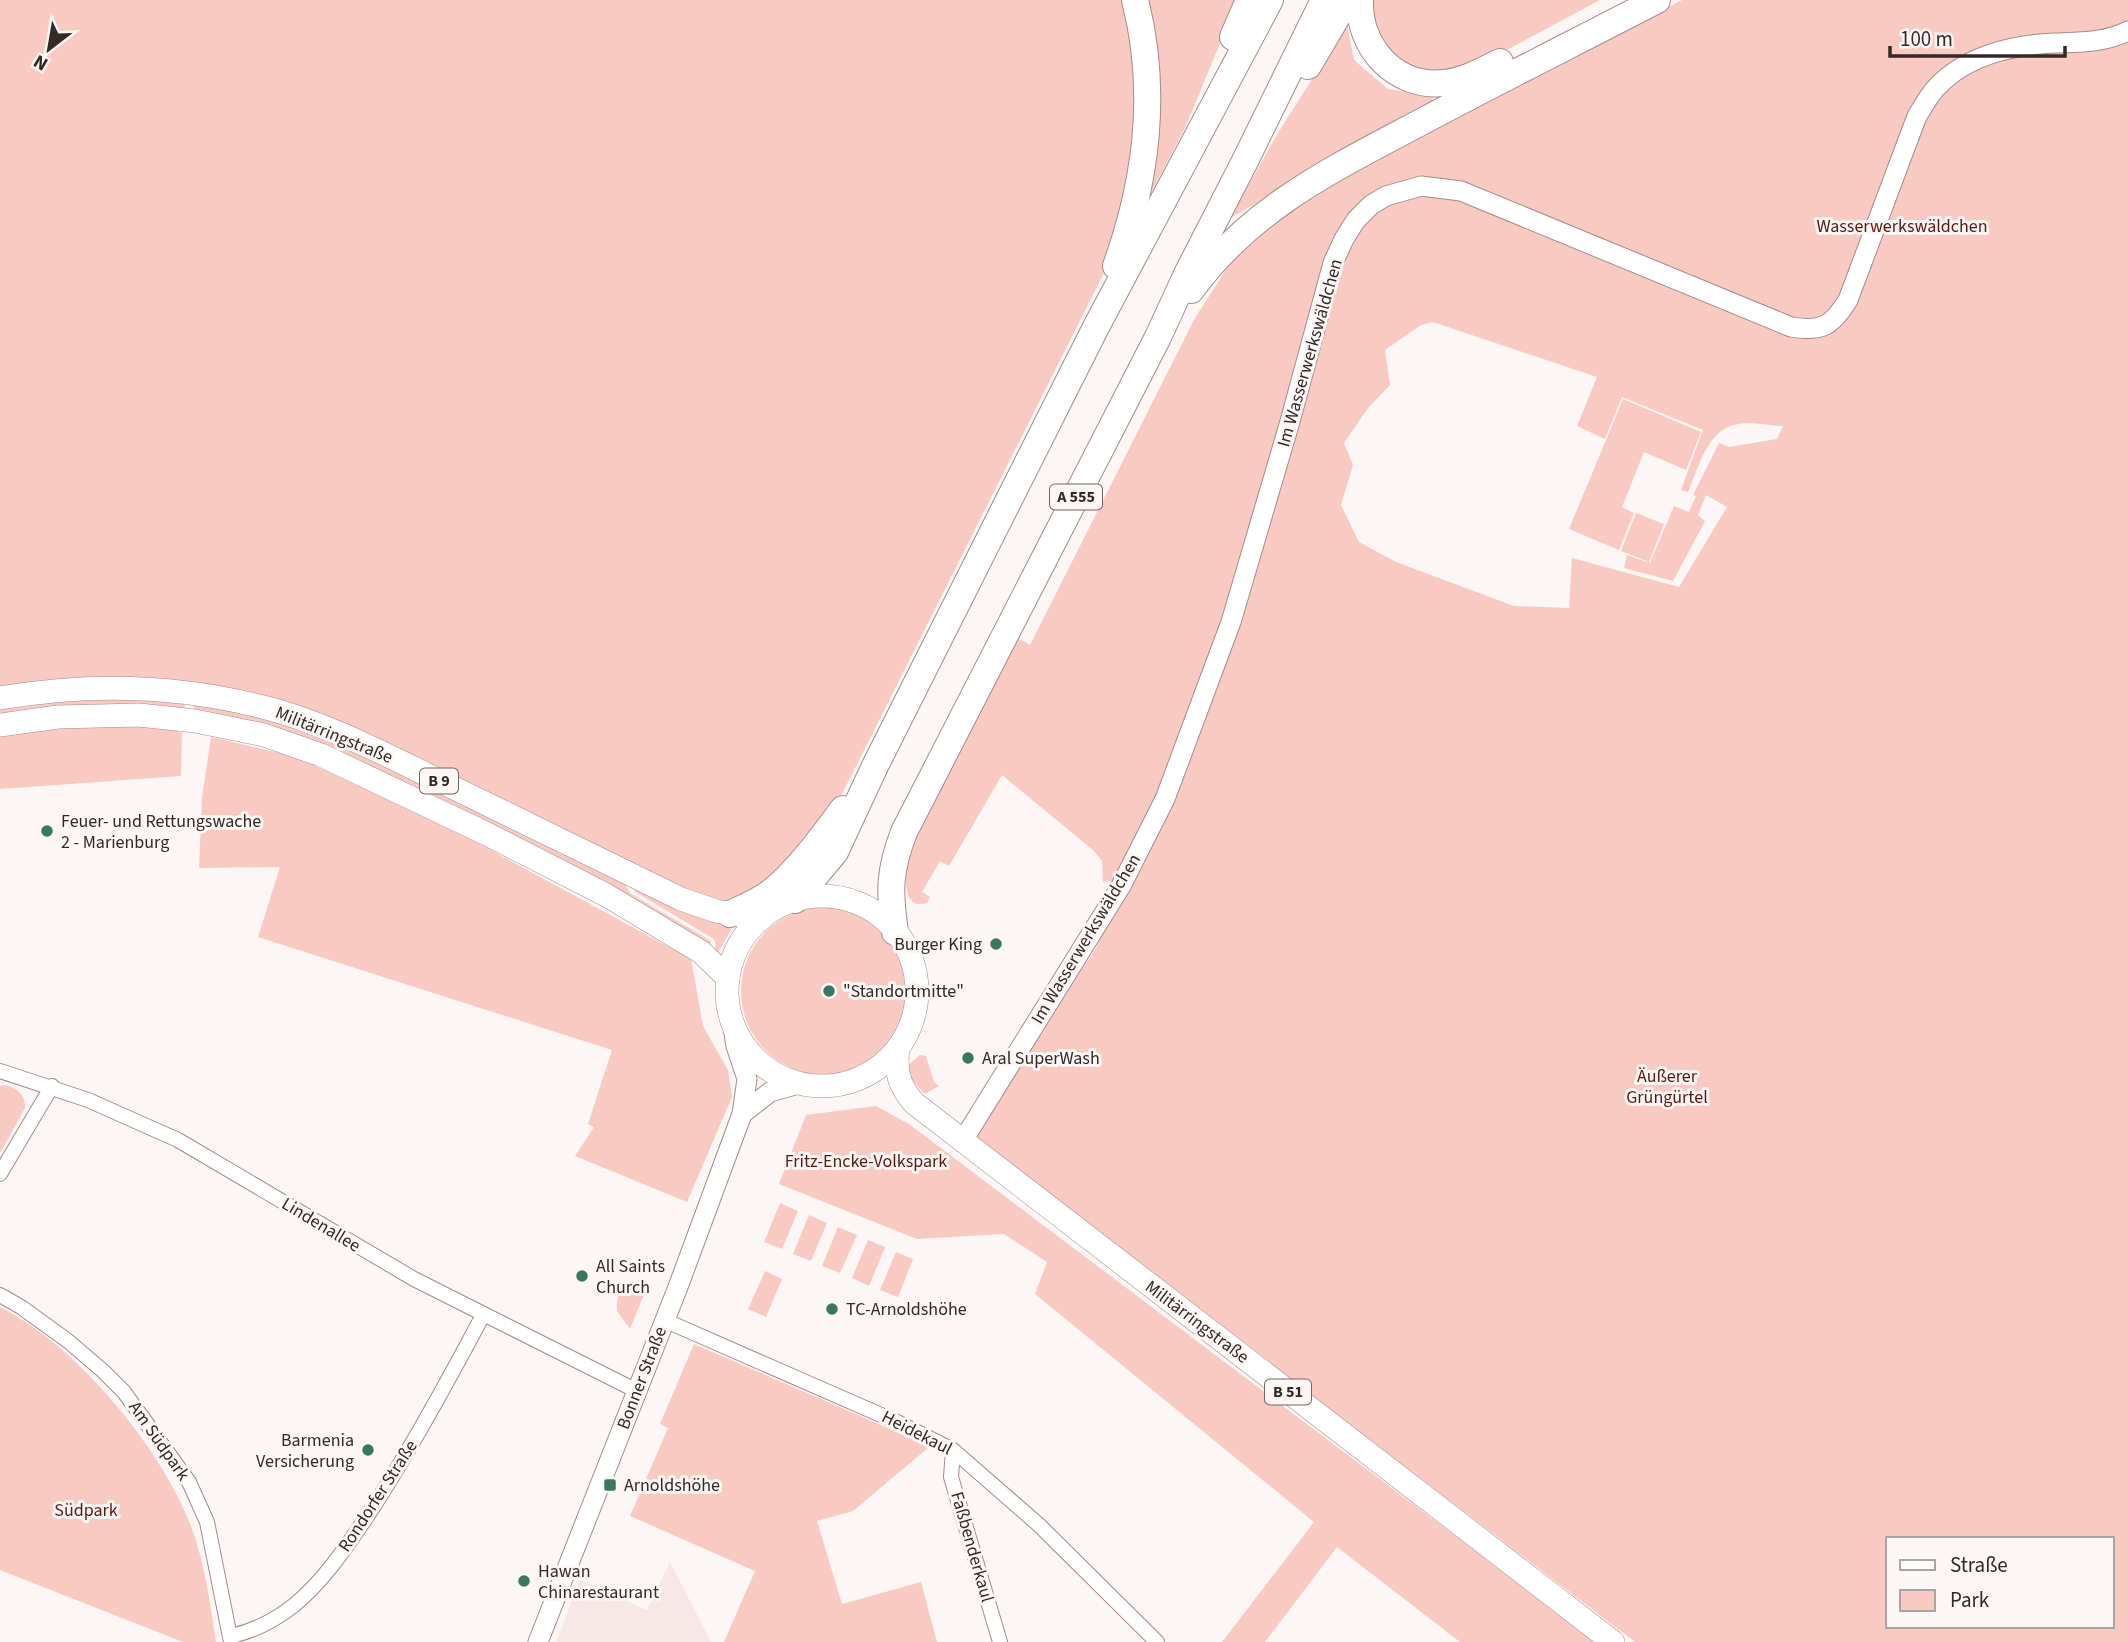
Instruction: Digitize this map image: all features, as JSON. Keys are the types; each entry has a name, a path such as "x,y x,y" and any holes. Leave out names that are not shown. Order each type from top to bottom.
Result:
{"highway":[{"path":"1096,327 1131,219 1146,146 1148,84 1144,42 1135,0"},
{"path":"1212,106 1230,47 1249,0"},
{"path":"795,900 835,852 875,766 1096,327 1270,0"},
{"name":"A 555","path":"895,932 890,889 897,850 904,832 1158,337 1186,274 1324,0"},
{"path":"1245,161 1311,62 1347,0"},
{"path":"1360,0 1362,26 1376,54 1400,75 1432,83 1456,81 1473,75 1619,0"},
{"path":"1158,337 1214,262 1254,221 1294,192 1657,0"},
{"path":"730,914 760,900 778,885 821,838 855,789 875,766"}],"main road":[{"name":"Militärringstraße","path":"0,698 72,689 133,688 186,692 264,707 345,736 681,899 709,909 761,919"},
{"name":"Militärringstraße","path":"0,725 58,716 139,715 195,721 264,735 321,755 487,834 615,900 701,952 728,978"},
{"path":"811,897 845,900 875,913 895,932 910,956 917,992 914,1017 898,1049 880,1067 858,1081 834,1086 802,1083 768,1067 733,1027 728,1003 730,965 740,943 761,919 775,908 811,897"},
{"name":"Militärringstraße","path":"898,1049 898,1078 904,1092 914,1103 1613,1642"},
{"name":"Militärringstraße","path":"858,1081 877,1086 914,1103"}],"street":[{"name":"Im Wasserwerkswäldchen","path":"962,1142 1121,886 1165,799 1231,622 1333,263 1356,220 1371,205 1386,196 1421,186 1461,191 1791,327 1817,328 1827,325 1837,317 1848,300 1917,116 1935,89 1960,68 1996,52 2028,44 2097,41 2128,32"},
{"name":"Bonner Straße","path":"538,1642 742,1114 747,1079 733,1027"},
{"name":"Lindenallee","path":"0,1071 52,1086 123,1114 194,1148 348,1241 483,1315 637,1391"},
{"path":"742,1114 770,1092 802,1083"},
{"path":"0,1174 52,1086"},
{"name":"Am Südpark","path":"0,1295 59,1334 103,1371 138,1411 189,1482 207,1522 231,1639"},
{"name":"Rondorfer Straße","path":"231,1639 263,1625 294,1605 325,1574 353,1537 412,1444 483,1315"},
{"name":"Heidekaul","path":"664,1320 897,1422 953,1450 1039,1525 1157,1642"},
{"name":"Faßbenderkaul","path":"953,1450 951,1478 1000,1642"}],"shaded area":[{"path":"670,1562 711,1642 556,1642 580,1580 647,1610"}],"green space":[{"path":"0,0 1123,0 1131,41 1138,134 1110,261 840,798 754,898 718,904 264,697 0,691"},
{"path":"1143,0 1238,0 1185,128 1151,193 1160,100"},
{"path":"1370,0 1600,0 1479,65 1416,74 1373,34"},
{"name":"Äußerer Grüngürtel","path":"1682,0 2128,0 2128,1642 1635,1642 975,1138 1077,972 1096,948 1116,908 1110,881 1103,882 1102,861 1094,851 1002,775 949,866 940,861 922,892 930,897 927,903 917,904 907,891 908,857 912,840 1016,637 1030,645 1195,318 1236,254 1305,198","holes":["1433,322 1597,377 1577,426 1605,439 1622,397 1703,430 1681,490 1688,492 1705,450 1727,427 1749,423 1783,426 1777,439 1729,447 1719,443 1693,495 1696,496 1689,512 1674,506 1650,563 1627,555 1624,568 1673,581 1705,521 1698,515 1706,495 1727,507 1679,587 1572,558 1569,608 1514,606 1396,562 1359,542 1341,505 1353,465 1344,443 1368,408 1390,385 1385,350 1421,325"]},
{"path":"1347,24 1354,60 1388,89 1433,96 1433,104 1230,218 1276,136"},
{"path":"1623,399 1701,432 1686,470 1644,452 1622,507 1634,513 1619,550 1569,529"},
{"path":"1636,513 1664,524 1649,562 1621,551"},
{"path":"50,699 183,700 187,714 0,717 0,706"},
{"path":"191,701 300,726 627,880 626,886 630,893 711,941 710,946 514,840 197,715"},
{"path":"83,724 166,727 182,733 181,776 0,789 0,734"},
{"path":"211,737 296,757 452,829 691,959 703,1026 728,1070 732,1097 687,1202 575,1156 594,1127 588,1124 612,1050 258,937 280,867 199,868 202,798"},
{"path":"633,883 731,925 731,930 718,952 714,951 714,939 637,893 632,888"},
{"path":"825,907 857,913 885,931 903,959 909,991 903,1023 885,1051 857,1069 825,1075 793,1069 765,1051 747,1023 741,991 747,959 765,931 793,913"},
{"path":"920,1055 926,1056 934,1082 939,1086 925,1094 909,1077 907,1066"},
{"path":"0,1086 19,1092 24,1099 25,1108 0,1153"},
{"name":"Fritz-Encke-Volkspark","path":"876,1106 909,1124 1596,1642 1460,1642 1337,1547 1265,1642 1222,1642 1314,1522 1035,1294 1047,1262 1004,1234 917,1239 779,1184 806,1115"},
{"path":"780,1203 798,1211 782,1249 764,1242"},
{"path":"809,1215 827,1223 811,1261 793,1254"},
{"path":"838,1227 857,1235 840,1273 822,1266"},
{"path":"868,1240 885,1247 869,1286 852,1278"},
{"path":"896,1252 913,1259 898,1297 880,1290"},
{"path":"765,1271 782,1279 766,1317 748,1309"},
{"path":"642,1280 649,1282 630,1329 617,1311 619,1294 630,1283"},
{"name":"Südpark","path":"0,1307 29,1324 86,1372 113,1401 159,1464 177,1495 196,1540 216,1642 183,1642 0,1570"},
{"path":"694,1344 927,1445 928,1448 853,1511 817,1521 842,1604 921,1582 937,1642 724,1642 755,1571 630,1516 668,1428 660,1424"}],"place":[{"name":"Feuer- und Rettungswache 2 - Marienburg","path":"47,831"},
{"name":"Burger King","path":"996,944"},
{"name":"\"Standortmitte\"","path":"829,991"},
{"name":"Aral SuperWash","path":"968,1058"},
{"name":"All Saints Church","path":"582,1276"},
{"name":"TC-Arnoldshöhe","path":"832,1309"},
{"name":"Barmenia Versicherung","path":"368,1450"},
{"name":"Arnoldshöhe","path":"610,1485"},
{"name":"Hawan Chinarestaurant","path":"524,1581"}],"park label":[{"name":"Wasserwerkswäldchen","path":"1902,226"}]}
